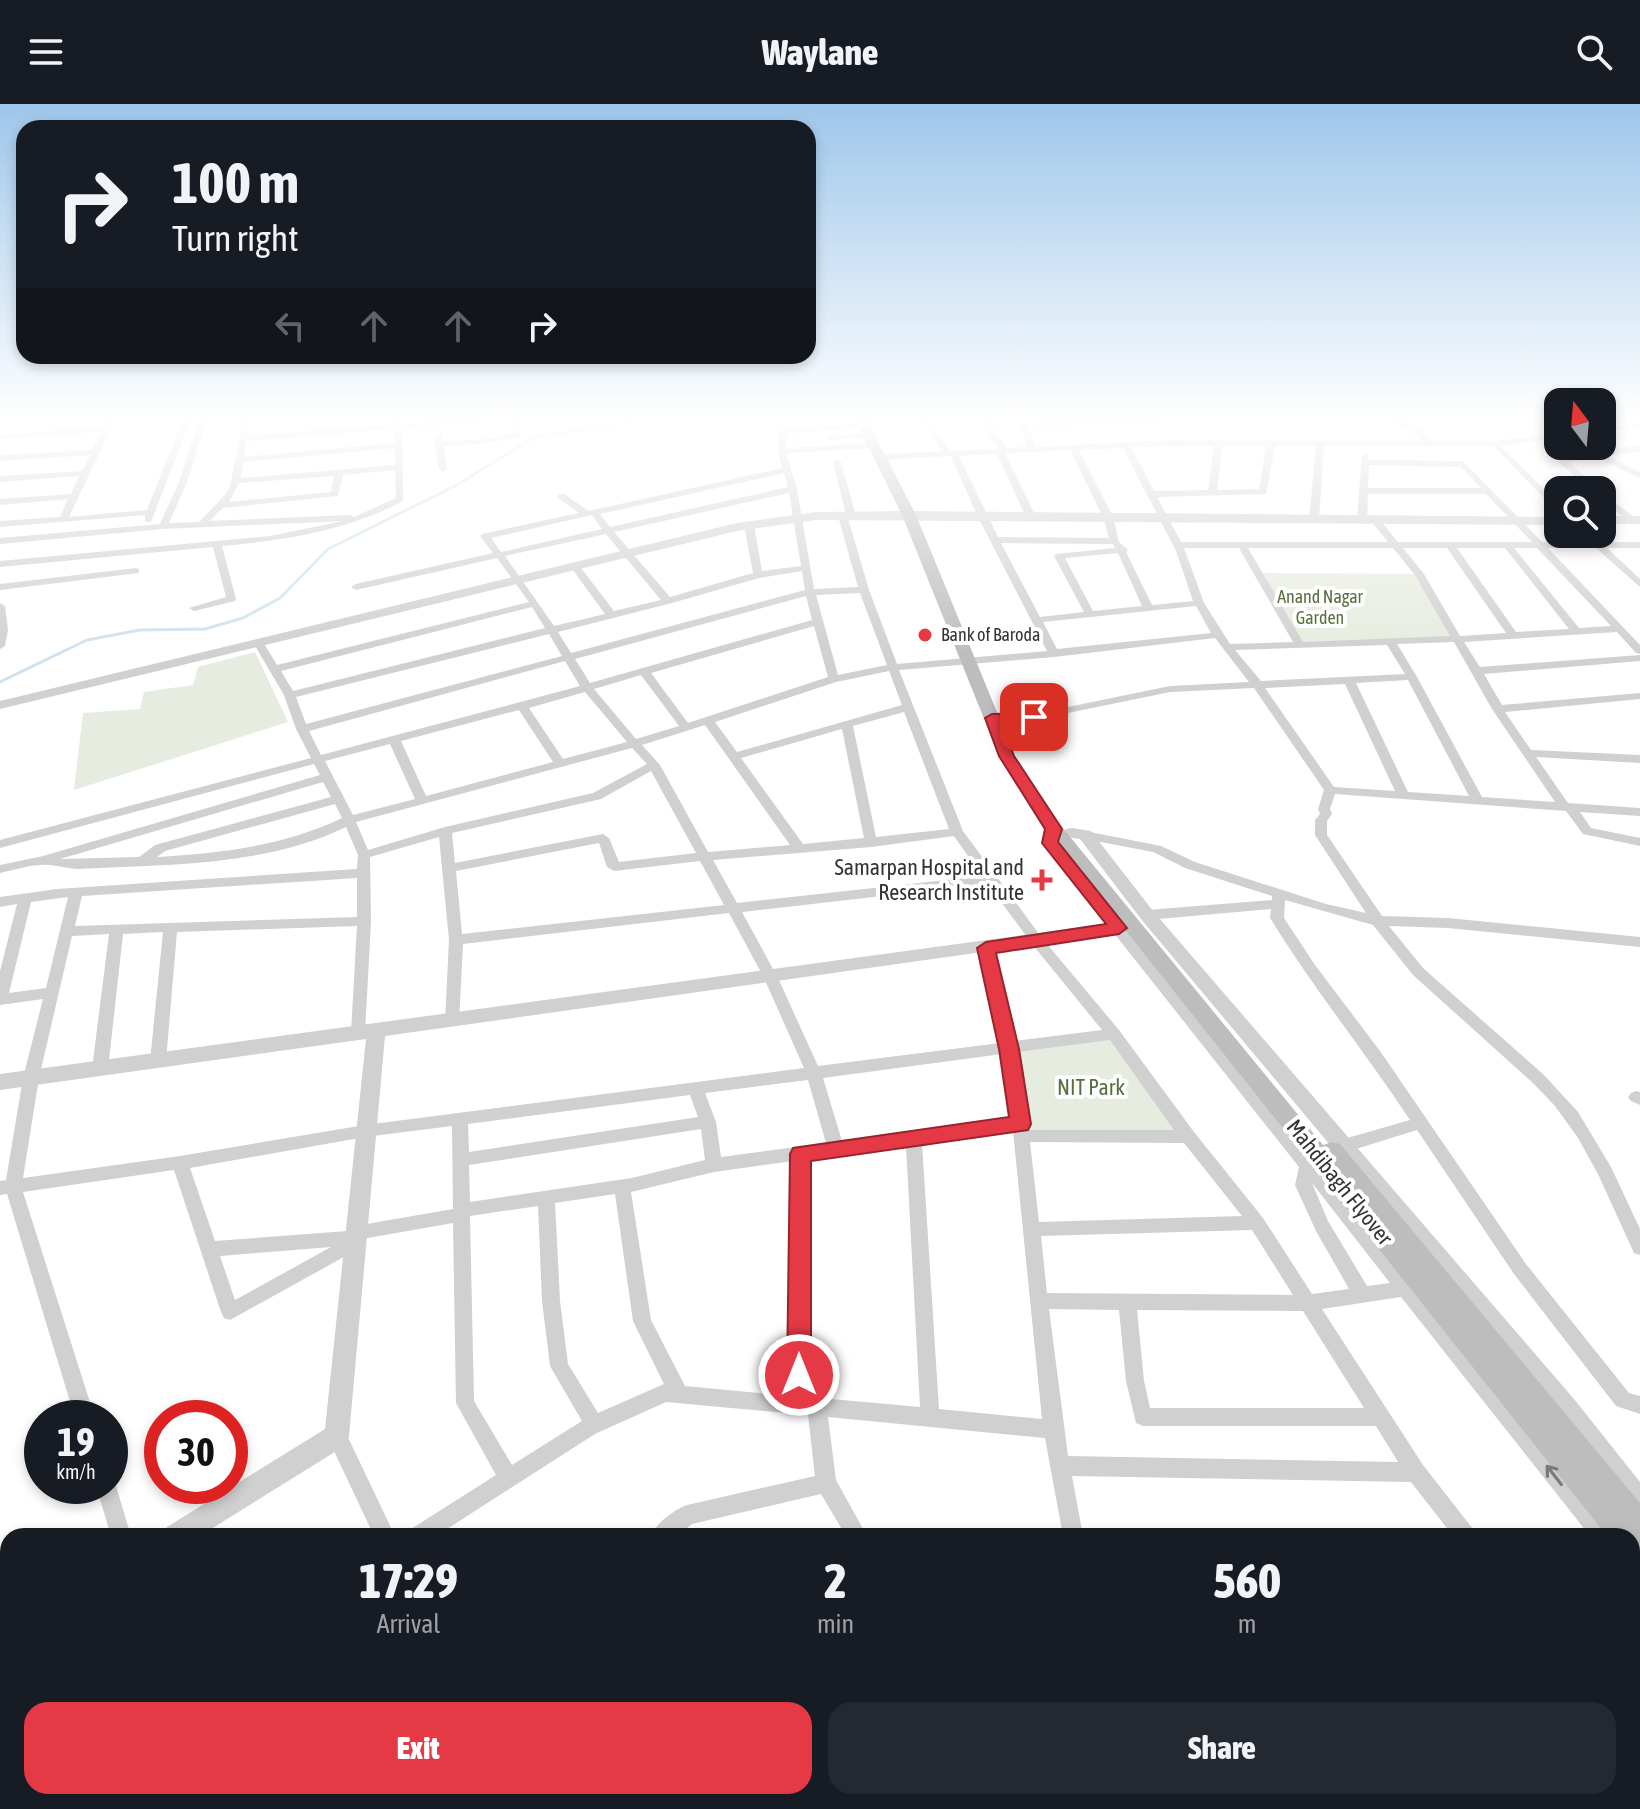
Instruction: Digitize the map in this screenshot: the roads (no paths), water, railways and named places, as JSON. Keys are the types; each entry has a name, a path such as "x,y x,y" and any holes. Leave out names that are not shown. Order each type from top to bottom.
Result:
{"main road":[{"path":"903,496 999,718 1007,756 1072,838"},
{"name":"Mahdibagh Flyover","path":"1072,838 1640,1525"},
{"name":"Mahdibagh Flyover","path":"1072,838 1619,1528"}],"street":[{"path":"0,502 74,496 63,520"},
{"path":"146,527 157,496"},
{"path":"163,526 177,496"},
{"path":"223,505 228,496"},
{"path":"202,525 207,514 223,505 319,496"},
{"path":"0,564 310,533 363,519 400,499 400,496"},
{"path":"561,496 590,512 610,529 626,554 668,601"},
{"path":"667,496 485,536 535,603 586,686 654,765 771,978 814,1074 836,1149"},
{"path":"356,587 763,496"},
{"path":"794,496 810,592 834,679"},
{"path":"843,496 864,590 957,832 1037,941 1114,1034 1188,1137 1257,1223 1416,1472 1460,1528"},
{"path":"972,496 1054,654"},
{"path":"1021,496 1030,515"},
{"path":"1097,496 1115,541 1123,550 1148,607"},
{"path":"1152,496 1178,545 1199,603 1218,635 1257,684 1330,790"},
{"path":"1314,520 1316,496"},
{"path":"1362,521 1363,496"},
{"path":"1491,496 1640,651"},
{"path":"1616,505 1636,520"},
{"path":"0,524 151,512"},
{"path":"0,705 749,525 796,518 1030,515 1544,521"},
{"path":"0,541 146,527 338,517 363,519"},
{"path":"1376,521 1419,574 1498,709 1567,807 1587,831 1640,842"},
{"path":"749,525 758,575"},
{"path":"995,540 1115,541"},
{"path":"1050,540 1090,614"},
{"path":"194,608 231,599 217,543"},
{"path":"1178,545 1544,546"},
{"path":"1242,545 1300,645"},
{"path":"1450,545 1513,635"},
{"path":"1616,545 1640,545"},
{"path":"1508,546 1577,632"},
{"path":"1601,548 1640,584"},
{"path":"1059,556 1123,550"},
{"path":"575,566 610,613"},
{"path":"290,695 668,601 758,575 805,568"},
{"path":"0,587 136,571"},
{"path":"302,729 810,592 864,590"},
{"path":"276,669 535,603"},
{"path":"1036,620 1199,603"},
{"path":"0,606 3,630 0,646"},
{"path":"0,844 317,757 522,706 819,621"},
{"path":"1227,647 1457,639 1619,629"},
{"path":"44,860 66,865 246,852 327,834 349,820 634,744 834,679 895,667 1054,654 1218,635"},
{"path":"1390,642 1477,800"},
{"path":"259,644 290,695 302,729 364,855 365,1131 337,1436 381,1528"},
{"path":"1477,671 1640,658"},
{"path":"643,670 685,726"},
{"path":"999,718 1034,717 1170,689 1412,677"},
{"path":"1349,680 1403,795"},
{"path":"1498,709 1640,696"},
{"path":"522,706 560,764"},
{"path":"737,756 908,707"},
{"path":"707,719 737,756 799,848"},
{"path":"847,724 871,843"},
{"path":"394,739 422,801"},
{"path":"1527,753 1640,759"},
{"path":"364,855 445,831 597,796 654,765"},
{"path":"0,869 44,860 327,777"},
{"path":"1330,790 1640,812"},
{"path":"1330,790 1324,809 1326,814 1321,820 1321,835 1391,941 1439,991 1500,1041 1563,1104 1593,1152 1640,1248"},
{"path":"144,860 160,848 338,799"},
{"path":"445,831 456,940 452,1022"},
{"path":"449,868 603,838 614,867 705,855 871,843 957,832"},
{"path":"1072,838 1147,915 1565,1407 1640,1503"},
{"path":"1597,1528 1050,843 1072,838 1156,849 1279,899 1378,921 1448,923 1640,942"},
{"path":"0,902 76,892 364,873"},
{"path":"456,940 991,879"},
{"path":"76,892 6,1188 79,1400"},
{"path":"25,898 0,1000 50,993"},
{"path":"1147,915 1279,899"},
{"path":"1279,899 1277,918 1310,969 1375,1055 1520,1269 1623,1400 1640,1405"},
{"path":"66,931 364,921"},
{"path":"158,1061 170,928"},
{"path":"0,1082 1119,928"},
{"path":"100,1069 117,929"},
{"path":"986,948 1009,1049 1021,1130 1053,1429 1072,1528"},
{"path":"6,1188 180,1163 365,1131 1114,1034"},
{"path":"696,1089 708,1122 714,1165"},
{"path":"460,1119 465,1403 509,1478"},
{"path":"460,1160 708,1122"},
{"path":"1343,1146 1421,1123"},
{"path":"209,1249 354,1238 461,1213 622,1186 714,1165 914,1138 1021,1130 1188,1137"},
{"path":"914,1138 930,1417"},
{"path":"801,1154 808,1408 826,1483 852,1528"},
{"path":"180,1163 230,1312 354,1238"},
{"path":"1308,1165 1303,1185 1322,1226 1363,1296"},
{"path":"622,1186 642,1321 679,1394"},
{"path":"546,1198 551,1301 559,1366 595,1425"},
{"path":"1032,1229 1257,1223"},
{"path":"1039,1301 1307,1303 1406,1288"},
{"path":"1127,1301 1135,1381 1143,1417 1380,1417"},
{"path":"431,1528 595,1425 665,1393 1053,1429"},
{"path":"204,1528 337,1436"},
{"path":"1061,1466 1416,1472"},
{"path":"672,1528 687,1515 826,1483"},
{"path":"111,1504 119,1528"}],"waterway":[{"path":"0,682 87,640 140,630 205,629 243,618 280,598 328,549 436,496"}],"place":[{"name":"Bank of Baroda","path":"925,635"},
{"name":"Samarpan Hospital and Research Institute","path":"1042,880"}],"park label":[{"name":"Anand Nagar Garden","path":"1320,607"},
{"name":"NIT Park","path":"1091,1087"}]}
